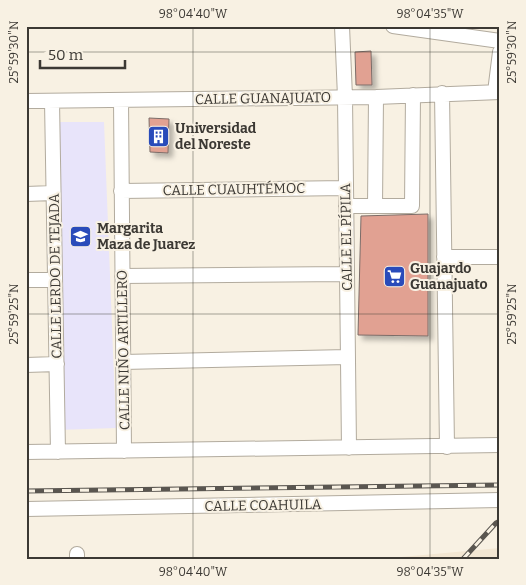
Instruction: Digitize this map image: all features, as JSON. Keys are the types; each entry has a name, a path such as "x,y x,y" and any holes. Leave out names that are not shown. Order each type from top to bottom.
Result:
{"street":[{"name":"CALLE EL PÍPILA","path":"342,26 345,97 349,448"},
{"path":"394,26 500,41"},
{"path":"497,92 500,52"},
{"name":"CALLE GUANAJUATO","path":"26,101 376,97 497,92"},
{"path":"442,93 447,447"},
{"path":"346,206 412,206 413,95"},
{"path":"375,206 376,97"},
{"name":"CALLE NIÑO ARTILLERO","path":"122,100 121,191 124,451"},
{"name":"CALLE LERDO DE TEJADA","path":"52,101 58,452"},
{"name":"CALLE CUAUHTÉMOC","path":"121,191 346,188"},
{"path":"26,194 53,193"},
{"path":"444,257 500,257"},
{"path":"122,276 347,274"},
{"path":"26,280 55,280"},
{"path":"123,362 348,357"},
{"path":"26,365 57,364"},
{"path":"26,452 500,445"},
{"name":"CALLE COAHUILA","path":"26,509 500,500"}],"shaded area":[{"name":"Margarita Maza de Juarez","path":"52,122 104,122 116,428 58,430"},
{"path":"500,548 500,559 390,559 390,558"}],"building":[{"path":"371,51 372,85 356,85 355,52"},
{"name":"Universidad del Noreste","path":"149,118 169,119 168,153 150,152"},
{"name":"Guajardo Guanajuato","path":"428,214 428,336 358,335 361,216"}],"railway":[{"path":"26,491 500,485"},
{"path":"463,559 500,521"}],"place":[{"name":"Universidad del Noreste","path":"159,136"},
{"name":"Margarita Maza de Juarez","path":"81,236"},
{"name":"Guajardo Guanajuato","path":"394,276"}]}
